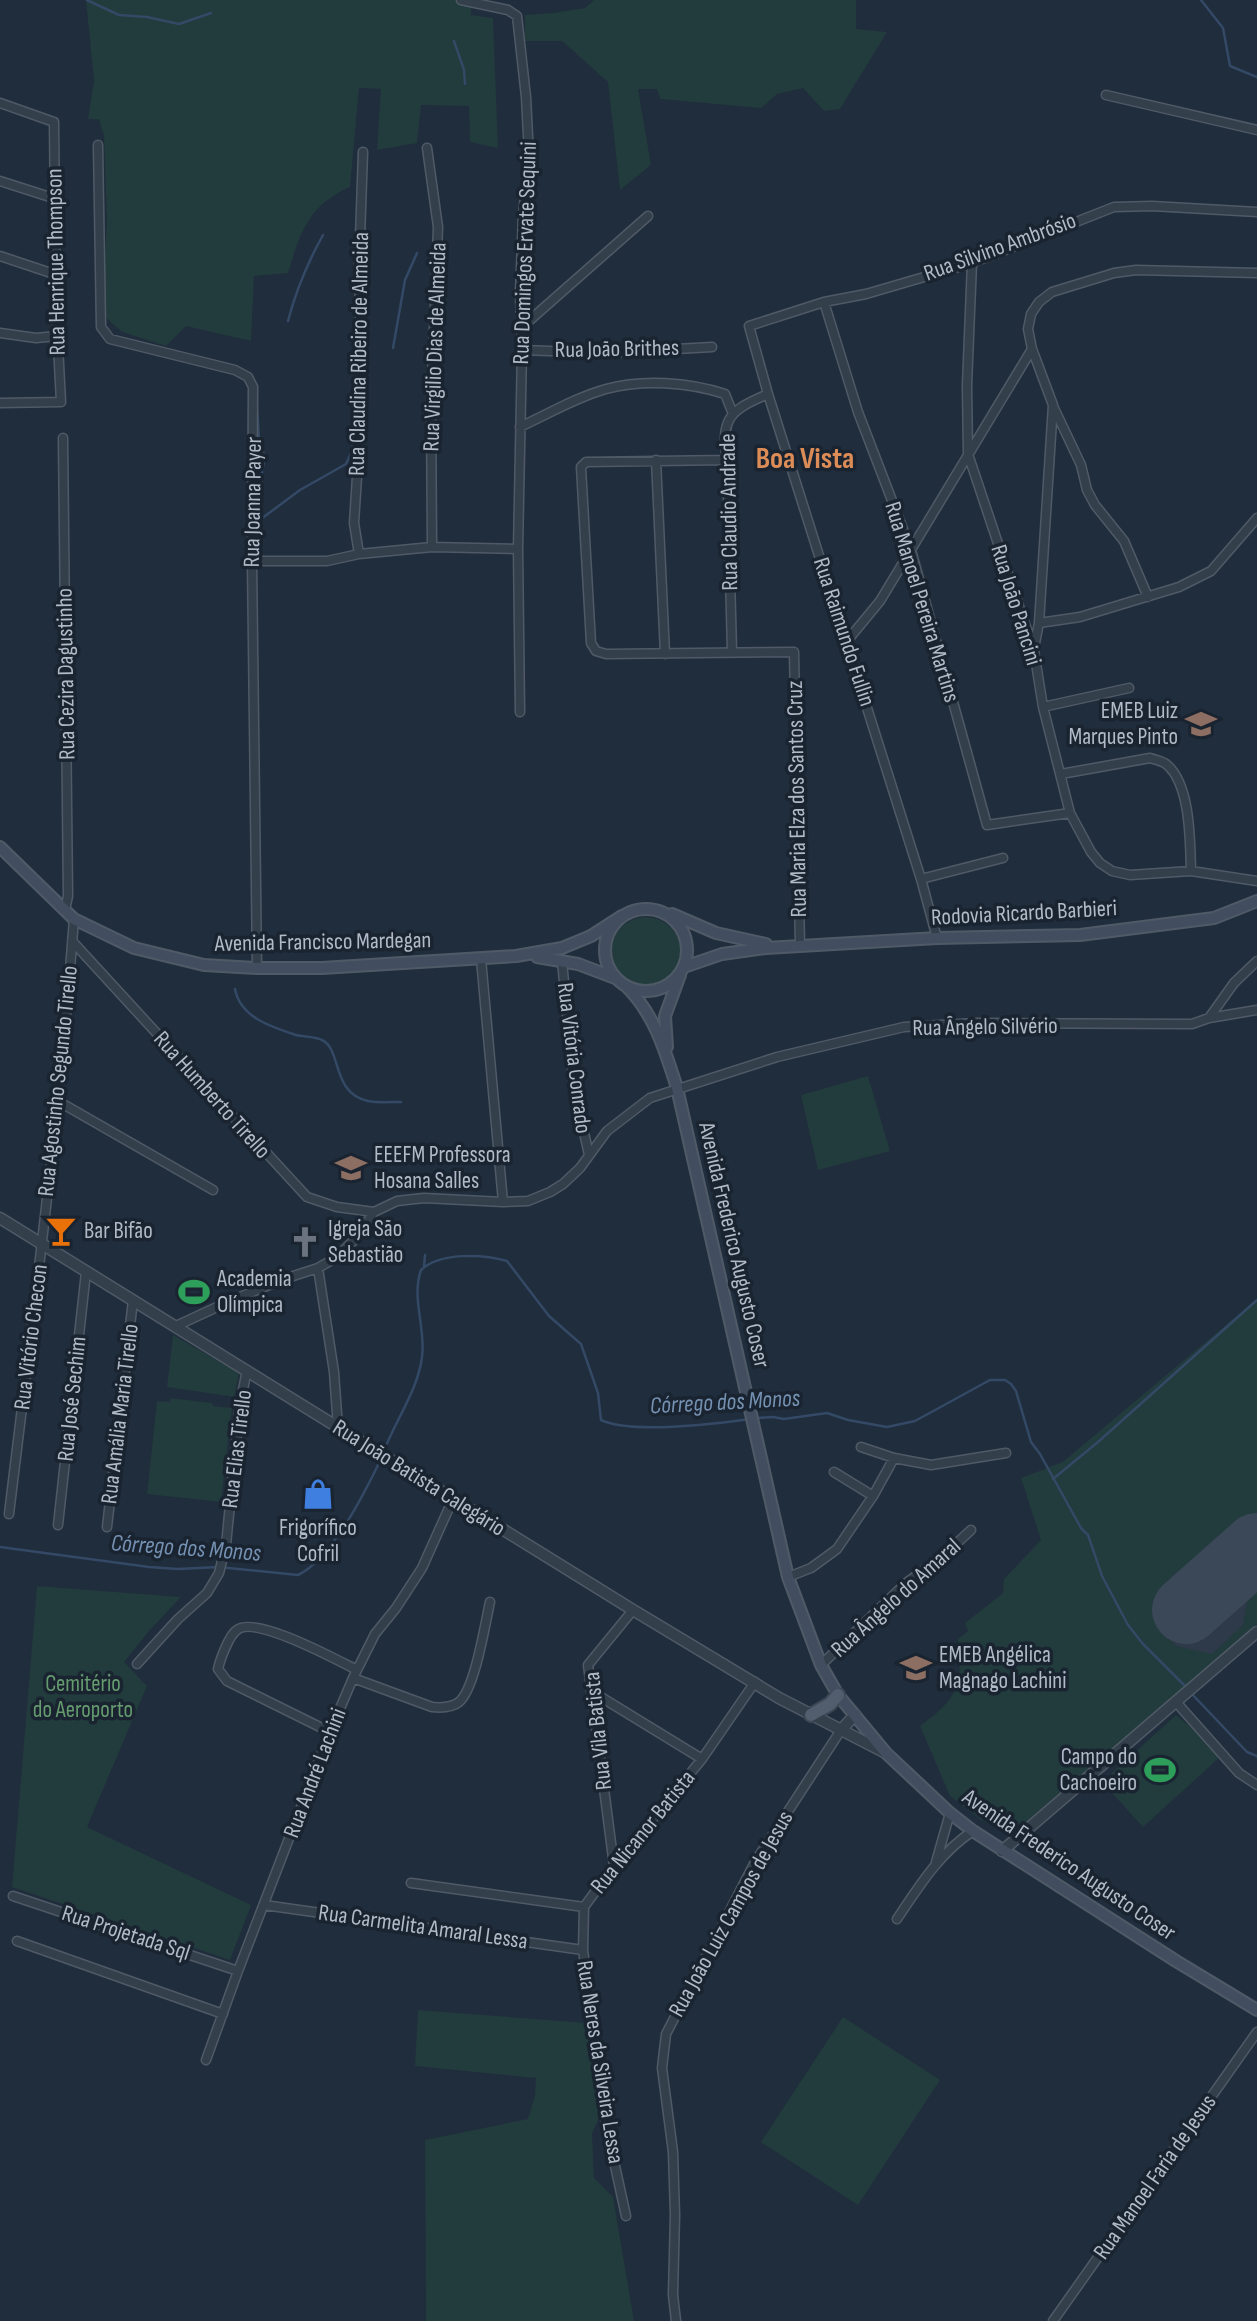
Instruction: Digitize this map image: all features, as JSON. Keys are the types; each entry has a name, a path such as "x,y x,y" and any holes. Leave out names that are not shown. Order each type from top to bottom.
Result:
{"main road":[{"name":"Avenida Francisco Mardegan","path":"0,847 74,919 134,948 204,965 322,968 516,956 562,948 591,936 622,916"},
{"name":"Rodovia Ricardo Barbieri","path":"795,946 937,938 1080,935 1214,918 1257,901"},
{"path":"661,911 679,924 686,937 688,952 682,970 669,984 655,990 640,990 622,982 609,967 605,951 611,928 622,916 637,909 661,911 673,914 716,933 768,944 795,946"},
{"path":"682,970 722,954 795,946"},
{"name":"Avenida Francisco Mardegan","path":"516,956 562,961 600,971 622,982"},
{"name":"Avenida Frederico Augusto Coser","path":"668,1060 665,1016 682,970"},
{"name":"Avenida Frederico Augusto Coser","path":"622,982 650,1016 677,1088 788,1577 821,1665 838,1695 886,1753 973,1831 1257,2010"},
{"path":"811,1715 831,1704 838,1695"}],"street":[{"name":"Rua Domingos Ervate Sequini","path":"461,0 508,10 517,16 520,33 529,155 520,294 520,712"},
{"path":"1106,95 1257,130"},
{"name":"Rua Henrique Thompson","path":"0,103 54,122 53,198 61,402 0,403"},
{"name":"Rua Joanna Payer","path":"98,145 101,327 110,339 235,370 248,377 253,387 252,561 257,968"},
{"name":"Rua Virgilio Dias de Almeida","path":"427,148 438,227 431,404 432,547"},
{"name":"Rua Claudina Ribeiro de Almeida","path":"359,554 354,523 362,400 359,267 363,152"},
{"path":"0,181 53,198"},
{"name":"Rua Silvino Ambrósio","path":"749,326 824,302 866,294 972,263 1114,207 1152,206 1257,212"},
{"path":"522,327 648,216"},
{"path":"0,256 57,275"},
{"name":"Rua João Pancini","path":"972,263 967,385 968,454 1034,651 1043,707 1070,813 1091,852 1100,863 1112,871 1130,875 1191,872 1257,881"},
{"path":"1147,597 1124,541 1095,505 1087,490 1081,465 1053,405 1032,349 1028,329 1031,314 1039,302 1052,292 1114,273 1136,270 1257,273"},
{"name":"Rua Manoel Pereira Martins","path":"824,302 858,412 911,550 986,825 1070,813"},
{"name":"Rua Raimundo Fullin","path":"749,326 937,938"},
{"path":"0,333 36,338 57,336"},
{"name":"Rua João Brithes","path":"522,350 605,353 712,346"},
{"path":"847,641 880,601 1032,349"},
{"path":"520,427 604,389 635,383 680,385 717,391 725,394 733,414"},
{"name":"Rua Claudio Andrade","path":"733,652 727,460 724,442 726,425 740,406 768,394"},
{"path":"1034,651 1039,623 1053,405"},
{"name":"Rua Cezira Dagustinho","path":"63,438 68,882 65,910"},
{"path":"656,460 665,654"},
{"path":"727,460 586,462 581,467 591,643 596,651 606,654 733,652"},
{"path":"1039,623 1080,617 1179,587 1212,571 1257,518"},
{"path":"252,561 327,561 359,554 432,547 518,549"},
{"name":"Rua Maria Elza dos Santos Cruz","path":"733,652 794,652 795,946"},
{"path":"1043,707 1129,688"},
{"path":"1061,774 1150,758 1164,763 1172,770 1184,794 1191,872"},
{"path":"921,879 1003,858"},
{"name":"Rua Agostinho Segundo Tirello","path":"42,1243 74,919"},
{"name":"Rua Humberto Tirello","path":"72,941 307,1197 337,1208 374,1212"},
{"path":"481,959 503,1202"},
{"name":"Rua Vitória Conrado","path":"562,961 574,1088 589,1154"},
{"path":"1209,1018 1234,983 1257,961"},
{"name":"Rua Ângelo Silvério","path":"374,1212 397,1201 424,1198 528,1201 550,1192 580,1168 607,1131 650,1098 777,1057 904,1027 977,1023 1192,1024 1209,1018 1257,1010"},
{"path":"56,1100 213,1190"},
{"path":"176,1326 242,1296 318,1268 337,1257 356,1238 374,1212"},
{"name":"Rua João Batista Calegário","path":"0,1218 633,1610 811,1715 886,1753"},
{"name":"Rua Vitório Checon","path":"9,1514 42,1243"},
{"path":"318,1268 334,1372 338,1428"},
{"name":"Rua José Sechim","path":"58,1525 86,1272"},
{"name":"Rua Amália Maria Tirello","path":"107,1527 133,1300"},
{"name":"Rua Elias Tirello","path":"137,1664 178,1619 207,1593 219,1573 224,1554 240,1404 247,1370"},
{"path":"860,1447 894,1458 931,1465 1006,1453"},
{"path":"788,1577 811,1568 837,1549 873,1496 894,1458"},
{"path":"834,1472 873,1496"},
{"name":"Rua André Lachini","path":"206,2060 238,1970 355,1674 375,1634 422,1568 453,1499"},
{"name":"Rua Ângelo do Amaral","path":"821,1665 905,1584 945,1554 971,1530"},
{"path":"330,1732 227,1682 218,1669 220,1660 238,1628 246,1626 273,1631 355,1674 432,1707 444,1708 457,1703 470,1686 490,1602"},
{"name":"Rua Vila Batista","path":"614,1866 588,1665 633,1610"},
{"path":"1002,1851 1257,1632"},
{"name":"Rua Nicanor Batista","path":"411,1883 584,1908 614,1866 702,1759 755,1682"},
{"path":"591,1691 702,1759"},
{"path":"1179,1700 1239,1773 1257,1784"},
{"path":"841,1730 855,1715"},
{"name":"Rua João Luiz Campos de Jesus","path":"676,2321 673,2295 673,2152 662,2068 666,2034 755,1862 841,1730"},
{"path":"936,1865 950,1813"},
{"path":"897,1919 936,1865 962,1837 973,1831"},
{"name":"Rua Projetada Sql","path":"13,1896 238,1970"},
{"name":"Rua Carmelita Amaral Lessa","path":"264,1905 583,1950"},
{"name":"Rua Neres da Silveira Lessa","path":"584,1908 583,1950 606,2125 626,2216"},
{"name":"Rua Projetada Sql","path":"18,1941 223,2014"},
{"name":"Rua Manoel Faria de Jesus","path":"1053,2321 1257,2032"}],"shaded area":[{"path":"1257,1299 1257,1624 1195,1678 1161,1641 1063,1462"}],"green space":[{"path":"86,0 471,0 471,15 493,18 498,148 470,142 469,106 421,105 417,143 377,150 381,89 359,88 350,187 336,194 315,211 302,232 288,273 254,276 251,341 186,326 166,346 122,332 102,314 107,221 104,136 99,119 88,119 94,81"},
{"path":"594,0 856,0 856,29 887,32 840,109 824,111 803,88 777,94 761,108 660,99 657,89 638,89 651,165 620,190 608,82 562,41 525,41 525,15 585,8"},
{"path":"646,917 671,927 681,952 671,977 646,987 621,977 611,952 621,927"},
{"path":"868,1076 890,1151 818,1170 801,1095"},
{"path":"1257,1299 1257,1516 1153,1607 1155,1622 1176,1646 1212,1654 1243,1625 1250,1583 1257,1577 1257,1624 1017,1833 981,1820 950,1796 920,1726 943,1707 955,1690 960,1668 958,1639 968,1631 965,1623 1003,1593 1004,1579 1041,1540 1021,1478 1063,1462"},
{"path":"173,1335 239,1373 234,1397 167,1387"},
{"path":"170,1398 232,1408 221,1502 147,1494 157,1401 170,1402"},
{"name":"Cemitério do Aeroporto","path":"37,1586 181,1597 124,1662 147,1686 87,1827 251,1905 230,1960 12,1887"},
{"name":"Campo do Cachoeiro","path":"1176,1715 1198,1733 1219,1758 1143,1827 1102,1782"},
{"path":"418,2010 586,2023 600,2115 592,2134 594,2178 613,2197 634,2321 426,2321 425,2140 528,2119 535,2095 536,2078 415,2066"},
{"path":"843,2017 940,2080 858,2205 761,2142"}],"waterway":[{"path":"87,0 119,15 147,17 179,24 211,13"},
{"path":"1201,0 1223,28 1230,66 1257,77"},
{"path":"454,41 464,70 465,84"},
{"path":"288,321 303,276 323,235"},
{"path":"393,348 405,280 417,253"},
{"path":"257,407 259,439 265,458 262,471 261,518"},
{"path":"261,519 300,490 346,464 352,451 354,435"},
{"path":"235,989 243,1007 258,1020 296,1035 322,1040 328,1045 342,1081 356,1096 372,1102 401,1102"},
{"path":"424,1266 425,1255"},
{"name":"Córrego dos Monos","path":"383,1453 420,1369 423,1346 418,1281 421,1270 429,1264 450,1257 486,1257 507,1261 549,1316 581,1344 598,1393 601,1420 652,1427 750,1419"},
{"path":"1053,1479 1257,1300"},
{"name":"Córrego dos Monos","path":"756,1418 784,1419 827,1413 887,1427 915,1421 990,1380 1005,1380 1016,1391 1031,1442 1081,1528 1088,1535 1102,1576 1128,1625 1187,1688"},
{"name":"Córrego dos Monos","path":"0,1547 149,1567 218,1567 298,1575 311,1567 335,1540 357,1506 381,1459"},
{"name":"Córrego dos Monos","path":"1191,1693 1247,1752 1257,1756"}],"runway":[{"path":"1186,1610 1257,1547"}],"place":[{"name":"EMEB Luiz Marques Pinto","path":"1201,724"},
{"name":"EEEFM Professora Hosana Salles","path":"351,1168"},
{"name":"Bar Bifão","path":"61,1231"},
{"name":"Igreja São Sebastião","path":"305,1242"},
{"name":"Academia Olímpica","path":"194,1292"},
{"name":"Frigorífico Cofril","path":"318,1494"},
{"name":"EMEB Angélica Magnago Lachini","path":"916,1668"},
{"name":"Campo do Cachoeiro","path":"1160,1770"}],"district":[{"name":"Boa Vista","path":"805,459"}]}
